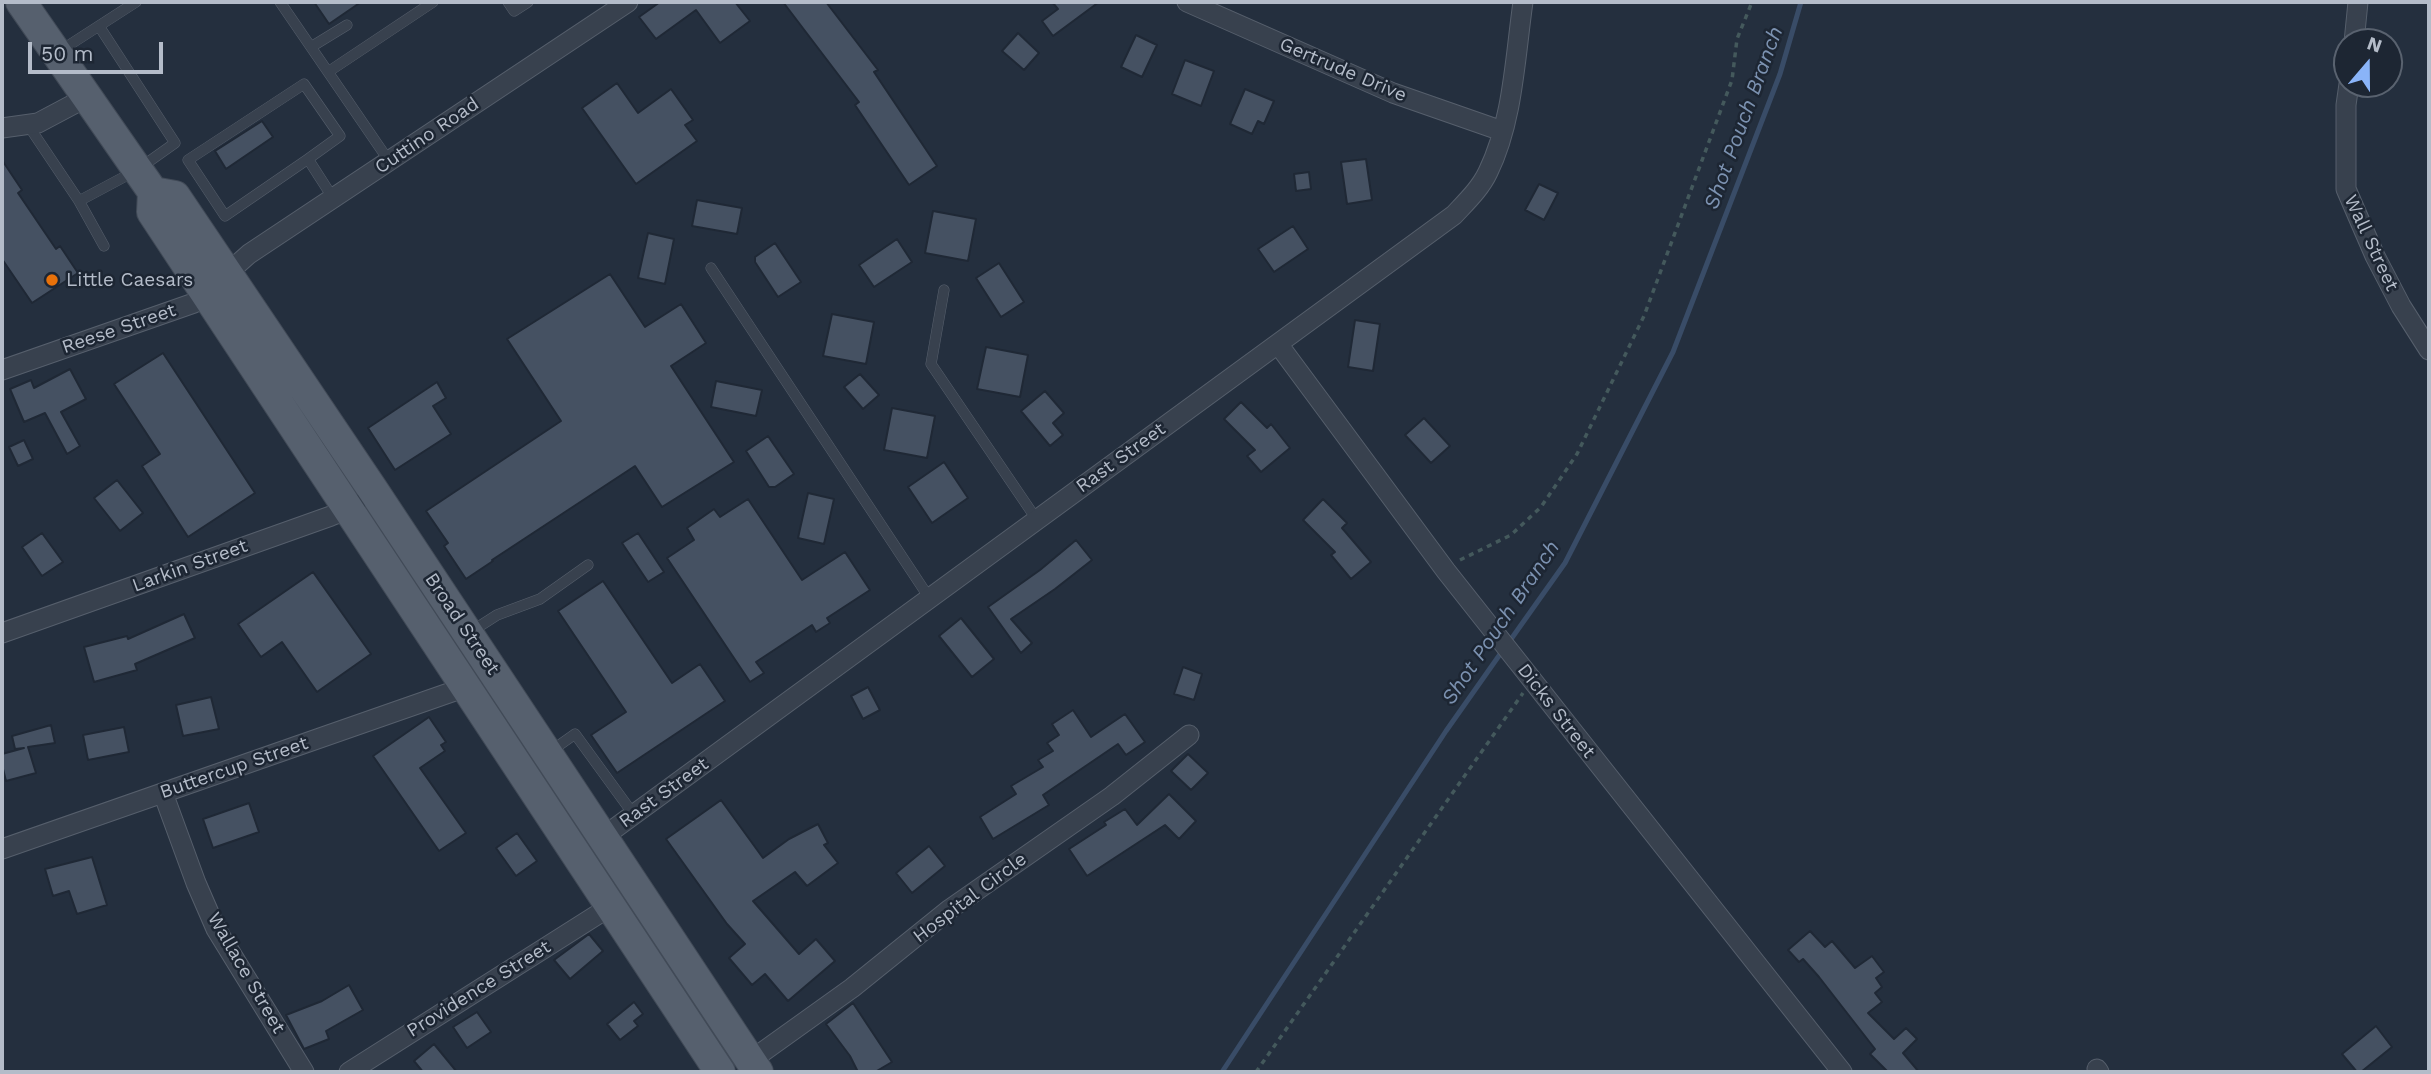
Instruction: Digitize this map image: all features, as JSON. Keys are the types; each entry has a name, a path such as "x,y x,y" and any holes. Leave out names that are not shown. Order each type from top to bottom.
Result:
{"main road":[{"name":"Broad Street","path":"21,2 145,181 152,212 349,509 455,642 535,763 611,906 720,1072"},
{"name":"Broad Street","path":"145,181 175,196 373,490 455,642 466,687 603,837 754,1067"}],"street":[{"name":"Cuttino Road","path":"228,274 249,254 628,2"},
{"name":"Gertrude Drive","path":"1187,2 1393,93 1502,131"},
{"name":"Rast Street","path":"603,837 1454,215 1478,189 1488,172 1502,131 1523,2"},
{"path":"2355,28 2358,2"},
{"path":"2,128 38,123 87,97"},
{"name":"Wall Street","path":"2347,98 2346,189 2375,257 2401,306 2429,348"},
{"name":"Reese Street","path":"2,370 189,305 228,274"},
{"name":"Dicks Street","path":"1278,344 1526,674 1842,1072"},
{"name":"Larkin Street","path":"2,633 349,509 373,490"},
{"name":"Buttercup Street","path":"2,849 466,687"},
{"name":"Hospital Circle","path":"754,1067 950,909 1112,796 1189,736"},
{"name":"Wallace Street","path":"163,793 216,929 304,1072"},
{"name":"Providence Street","path":"349,1072 611,906"}],"lane":[{"path":"57,54 136,2"},
{"path":"280,2 389,161"},
{"path":"328,72 433,2"},
{"path":"508,2 514,11 528,2"},
{"path":"311,47 346,25"},
{"path":"79,201 145,181 175,143 99,26"},
{"path":"304,84 340,136 308,159 225,216 188,160 304,84"},
{"path":"28,125 79,201 104,246"},
{"path":"308,159 333,198"},
{"path":"711,268 930,599"},
{"path":"944,290 932,364 1037,520"},
{"path":"455,642 497,615 540,598 588,565"},
{"path":"535,763 575,734 634,815"}],"path":[{"path":"1459,561 1511,535 1541,507 1577,454 1644,316 1732,80 1737,39 1752,2"},
{"path":"1256,1072 1526,674"}],"building":[{"path":"314,2 361,2 329,24"},
{"path":"660,2 735,2 750,21 720,43 696,10 656,39 639,17"},
{"path":"783,2 826,2 878,70 874,72 937,166 909,185 855,105 859,102"},
{"path":"1052,2 1099,2 1053,36 1042,21 1058,9"},
{"path":"1018,33 1039,53 1024,70 1002,51"},
{"path":"1136,35 1157,45 1142,77 1121,67"},
{"path":"1185,60 1214,71 1201,106 1172,94"},
{"path":"617,83 638,113 671,89 693,120 685,125 697,141 636,184 582,108"},
{"path":"1245,89 1274,101 1264,124 1258,121 1252,134 1230,124"},
{"path":"262,121 273,137 226,169 215,151"},
{"path":"1366,159 1372,200 1347,204 1341,162"},
{"path":"2,160 22,190 18,193 56,249 60,246 78,273 32,303 2,259"},
{"path":"1309,172 1311,189 1296,191 1294,174"},
{"path":"1539,184 1558,193 1544,220 1525,210"},
{"path":"697,200 742,208 737,234 692,226"},
{"path":"933,211 976,219 968,261 925,253"},
{"path":"1293,226 1308,249 1274,272 1258,249"},
{"path":"648,233 674,239 665,284 638,278"},
{"path":"897,239 912,262 874,287 859,265"},
{"path":"775,243 801,282 778,297 755,262 755,257"},
{"path":"999,263 1024,302 1001,317 976,278"},
{"path":"610,274 645,327 681,304 706,343 671,366 734,462 662,507 635,466 466,579 444,546 448,543 426,511 561,421 507,339"},
{"path":"832,314 874,322 866,364 823,356"},
{"path":"1355,320 1380,324 1373,371 1348,367"},
{"path":"986,347 1028,355 1020,397 977,389"},
{"path":"163,353 255,493 188,537 142,466 160,454 114,384"},
{"path":"70,369 86,399 61,412 80,446 67,454 45,413 24,422 10,389 31,380 34,388"},
{"path":"860,374 879,395 863,409 844,387"},
{"path":"716,381 762,390 756,416 711,407"},
{"path":"437,382 446,398 433,406 451,434 395,470 368,428"},
{"path":"1045,391 1064,413 1053,423 1063,435 1050,446 1021,411"},
{"path":"1241,402 1267,428 1271,424 1290,448 1261,472 1247,456 1255,450 1224,419"},
{"path":"892,408 935,416 927,458 884,450"},
{"path":"1424,418 1450,446 1431,463 1405,435"},
{"path":"768,436 794,474 775,487 769,487 746,451"},
{"path":"24,440 33,459 18,466 9,447"},
{"path":"944,462 968,498 932,523 908,487"},
{"path":"117,480 143,513 120,531 94,498"},
{"path":"808,493 834,499 824,544 798,538"},
{"path":"748,499 802,580 845,552 870,590 827,618 830,623 816,632 812,625 756,662 764,673 750,682 667,558 694,540 687,528 714,509 720,517"},
{"path":"1323,499 1347,523 1342,528 1371,562 1351,579 1331,555 1335,552 1303,520"},
{"path":"42,533 63,562 42,576 22,547"},
{"path":"638,533 664,572 648,582 622,543"},
{"path":"1076,540 1092,560 1011,619 1032,643 1021,653 988,607"},
{"path":"313,572 371,654 317,692 282,642 261,657 238,624"},
{"path":"603,581 672,683 700,664 725,701 617,773 591,735 626,712 558,611"},
{"path":"184,614 195,638 135,664 137,670 94,682 84,647 127,636 128,639"},
{"path":"961,618 994,659 972,677 939,636"},
{"path":"1183,667 1202,674 1194,700 1174,694"},
{"path":"868,687 880,710 863,719 851,696"},
{"path":"211,697 219,729 183,736 176,705"},
{"path":"1073,710 1091,737 1125,714 1145,742 1126,755 1118,744 1043,795 1049,805 993,839 980,817 1016,794 1011,786 1043,767 1038,760 1053,751 1047,743 1059,735 1052,724"},
{"path":"429,717 446,742 441,745 445,751 420,768 466,833 439,851 373,756"},
{"path":"51,725 55,743 28,747 36,773 6,781 2,754 24,748 15,749 12,736"},
{"path":"124,727 129,752 88,760 83,735"},
{"path":"1188,754 1208,773 1191,790 1171,771"},
{"path":"1169,794 1196,821 1179,839 1165,825 1087,876 1069,849 1125,809 1137,825"},
{"path":"721,800 763,858 789,839 818,824 828,843 824,845 838,863 807,886 795,872 753,901 799,954 816,939 835,961 788,1001 765,974 752,985 729,958 745,944 727,924 666,839"},
{"path":"249,803 259,832 213,848 203,819"},
{"path":"517,833 537,861 516,876 496,848"},
{"path":"929,846 945,866 912,893 896,873"},
{"path":"92,857 107,905 77,914 69,891 53,896 45,869"},
{"path":"1810,931 1825,947 1832,941 1855,968 1872,956 1884,972 1876,978 1882,987 1875,993 1882,1002 1868,1013 1894,1039 1906,1028 1917,1039 1903,1053 1919,1072 1888,1072 1870,1054 1875,1049 1819,977 1803,959 1799,962 1788,950"},
{"path":"589,934 603,951 570,979 554,960"},
{"path":"349,985 363,1010 326,1031 329,1039 304,1049 286,1015 322,1001"},
{"path":"634,1002 643,1014 634,1021 638,1026 620,1040 607,1024"},
{"path":"853,1003 892,1062 875,1072 858,1072 850,1056 826,1024"},
{"path":"477,1012 491,1032 467,1048 453,1027"},
{"path":"2376,1026 2392,1047 2361,1072 2357,1072 2342,1054"},
{"path":"434,1044 457,1072 423,1072 414,1061"}],"waterway":[{"name":"Shot Pouch Branch","path":"1509,642 1565,563 1673,352 1780,74 1801,2"},
{"name":"Shot Pouch Branch","path":"1222,1072 1446,731 1503,650"}],"place":[{"name":"Little Caesars","path":"52,280"}]}
